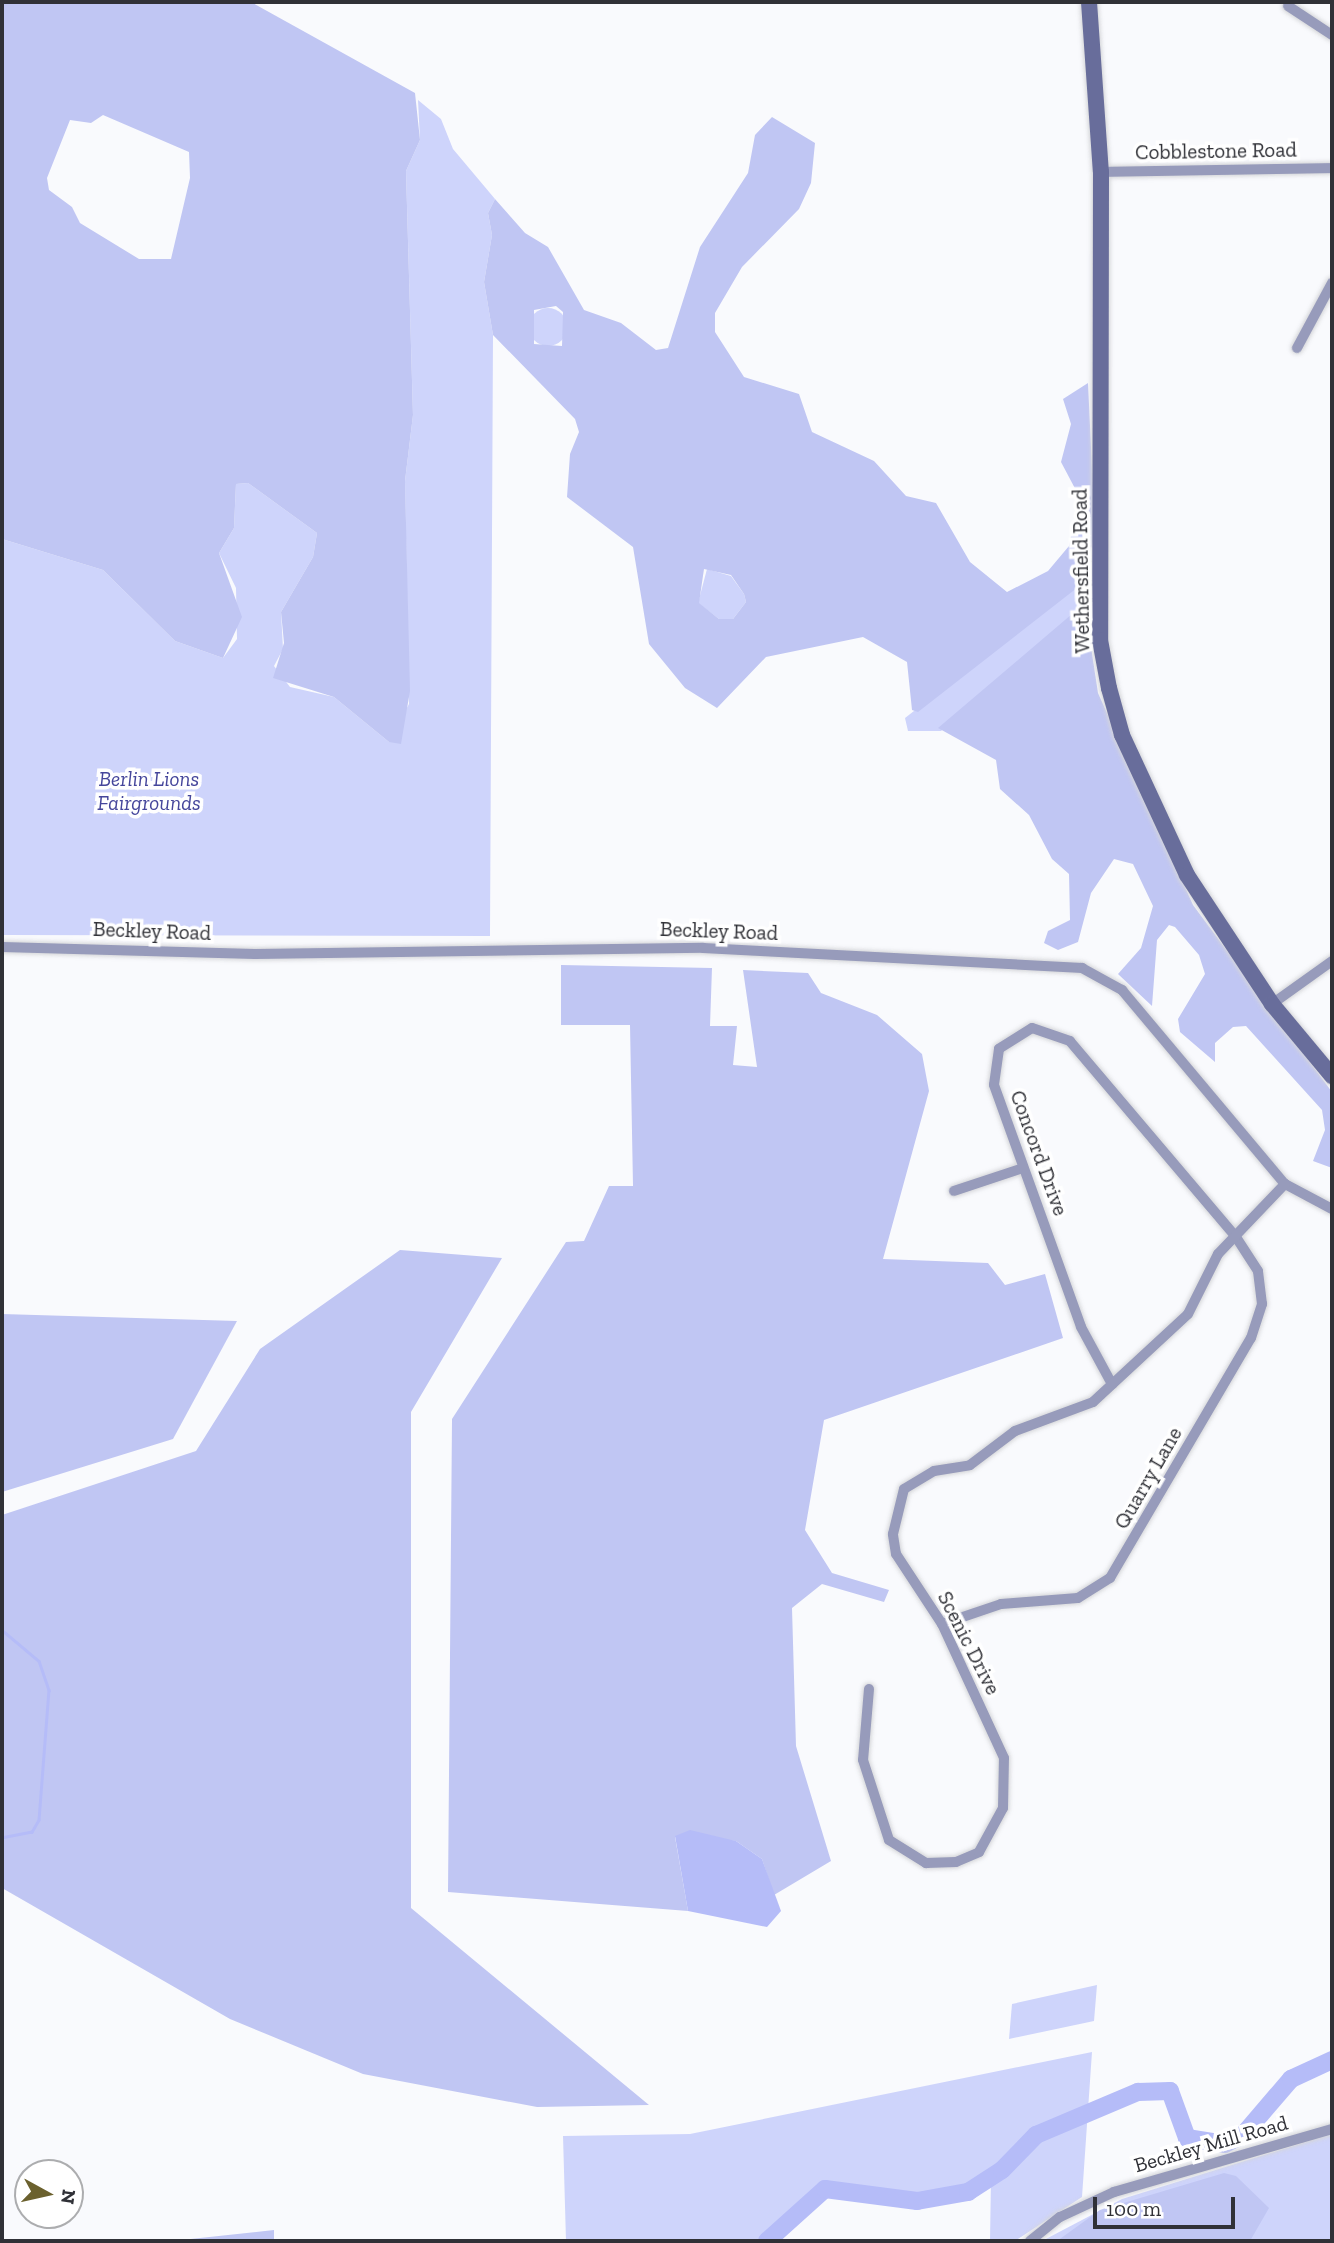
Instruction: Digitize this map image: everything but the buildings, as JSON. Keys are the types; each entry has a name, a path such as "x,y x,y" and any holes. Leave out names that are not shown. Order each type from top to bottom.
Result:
{"street":[{"name":"Wethersfield Road","path":"1089,2 1101,172 1100,640 1109,688 1122,735 1187,875 1272,1004 1332,1076"},
{"path":"1288,6 1332,35"},
{"name":"Cobblestone Road","path":"1101,172 1332,168"},
{"path":"1297,348 1332,283"},
{"name":"Beckley Road","path":"2,947 255,954 703,948 1082,968 1122,990 1285,1184 1332,1209"},
{"path":"1272,1004 1332,961"},
{"name":"Concord Drive","path":"1112,1384 1081,1327 994,1085 995,1066 1005,1042 1045,1028 1070,1041 1236,1237"},
{"path":"954,1191 1023,1168"},
{"name":"Scenic Drive","path":"869,1689 863,1760 889,1840 926,1863 956,1862 979,1852 1003,1808 1006,1767 942,1624 896,1554 893,1534 904,1489 934,1471 970,1465 1016,1431 1083,1409 1188,1314 1218,1254 1285,1184"},
{"name":"Quarry Lane","path":"942,1624 1001,1604 1077,1598 1110,1578 1259,1321 1258,1271 1236,1237"},
{"name":"Beckley Mill Road","path":"1030,2241 1060,2217 1114,2192 1332,2129"}],"green space":[{"name":"Berlin Lions Fairgrounds","path":"418,100 441,119 453,149 495,199 488,213 492,235 484,282 493,335 490,936 2,935 2,539 103,570 175,641 223,658 237,639 236,588 219,553 234,528 236,484 248,483 317,533 313,557 281,612 283,649 274,666 290,687 334,697 389,742 409,704 405,481 413,415 406,171 420,140"},
{"path":"548,308 561,314 567,327 561,340 548,346 535,340 529,327 535,314"},
{"path":"707,569 731,576 744,594 746,602 733,619 719,619 698,603"},
{"path":"1085,578 1083,614 941,731 908,731 905,718"},
{"path":"1097,1985 1094,2021 1009,2039 1012,2004"},
{"path":"1092,2052 1082,2197 1015,2241 990,2241 991,2178 958,2195 926,2201 825,2189 767,2241 566,2241 563,2136 690,2134"},
{"path":"1332,2134 1332,2241 1042,2241 1122,2199"}],"shaded area":[{"path":"2,2 251,2 415,93 420,140 406,171 413,415 405,481 410,691 401,744 389,742 334,697 273,678 284,643 281,612 313,557 317,533 248,483 236,484 234,528 219,553 242,617 223,658 175,641 103,570 2,539","holes":["103,115 189,152 190,178 171,259 139,259 80,223 72,207 49,190 47,178 70,120 91,123"]},
{"path":"772,117 815,143 811,183 799,209 742,267 715,313 715,332 744,377 799,394 812,432 874,461 906,496 936,503 970,562 1007,592 1048,571 1069,546 1079,496 1061,462 1071,424 1063,399 1088,383 1095,533 1082,584 918,712 912,710 907,662 863,637 766,657 717,708 685,688 649,644 633,547 567,497 570,454 579,432 575,419 493,335 484,282 492,235 488,213 495,199 525,233 548,247 584,310 621,323 656,350 668,348 700,247 748,173 755,135","holes":["556,306 563,312 562,346 534,344 534,310","704,569 731,575 744,594 746,602 733,619 719,619 699,603"]},
{"path":"1072,614 1086,614 1098,693 1193,905 1332,1092 1332,1168 1313,1161 1325,1130 1322,1110 1246,1026 1233,1027 1215,1043 1215,1062 1180,1032 1178,1019 1205,974 1199,955 1175,927 1169,925 1157,940 1152,1006 1118,974 1141,948 1153,906 1133,864 1114,859 1091,893 1078,942 1058,950 1044,943 1048,931 1070,920 1069,874 1052,859 1029,815 1000,789 996,760 938,728"},
{"path":"561,965 712,968 710,1026 737,1026 733,1065 757,1067 743,970 808,973 821,993 877,1015 922,1054 929,1091 883,1259 988,1263 1005,1285 1045,1274 1063,1338 824,1420 805,1530 832,1573 889,1590 884,1602 822,1584 792,1608 796,1746 831,1861 774,1895 762,1859 736,1841 675,1837 688,1911 448,1892 452,1419 566,1242 584,1241 609,1186 633,1186 630,1025 561,1025"},
{"path":"400,1250 502,1258 411,1412 411,1908 649,2105 537,2107 363,2074 230,2019 2,1888 2,1515 196,1451 260,1349"},
{"path":"2,1314 237,1321 173,1439 2,1492"},
{"path":"690,1830 736,1841 762,1859 781,1911 767,1927 688,1911 675,1836"},
{"path":"1224,2173 1236,2176 1269,2208 1250,2241 1057,2241 1100,2210"},
{"path":"274,2230 274,2241 172,2241"}],"waterway":[{"path":"2,1630 39,1661 49,1690 39,1820 32,1832 2,1838"},
{"path":"767,2241 825,2189 917,2201 968,2192 1002,2170 1036,2135 1138,2092 1170,2091 1187,2138 1225,2144 1243,2135 1291,2079 1332,2060"}]}
